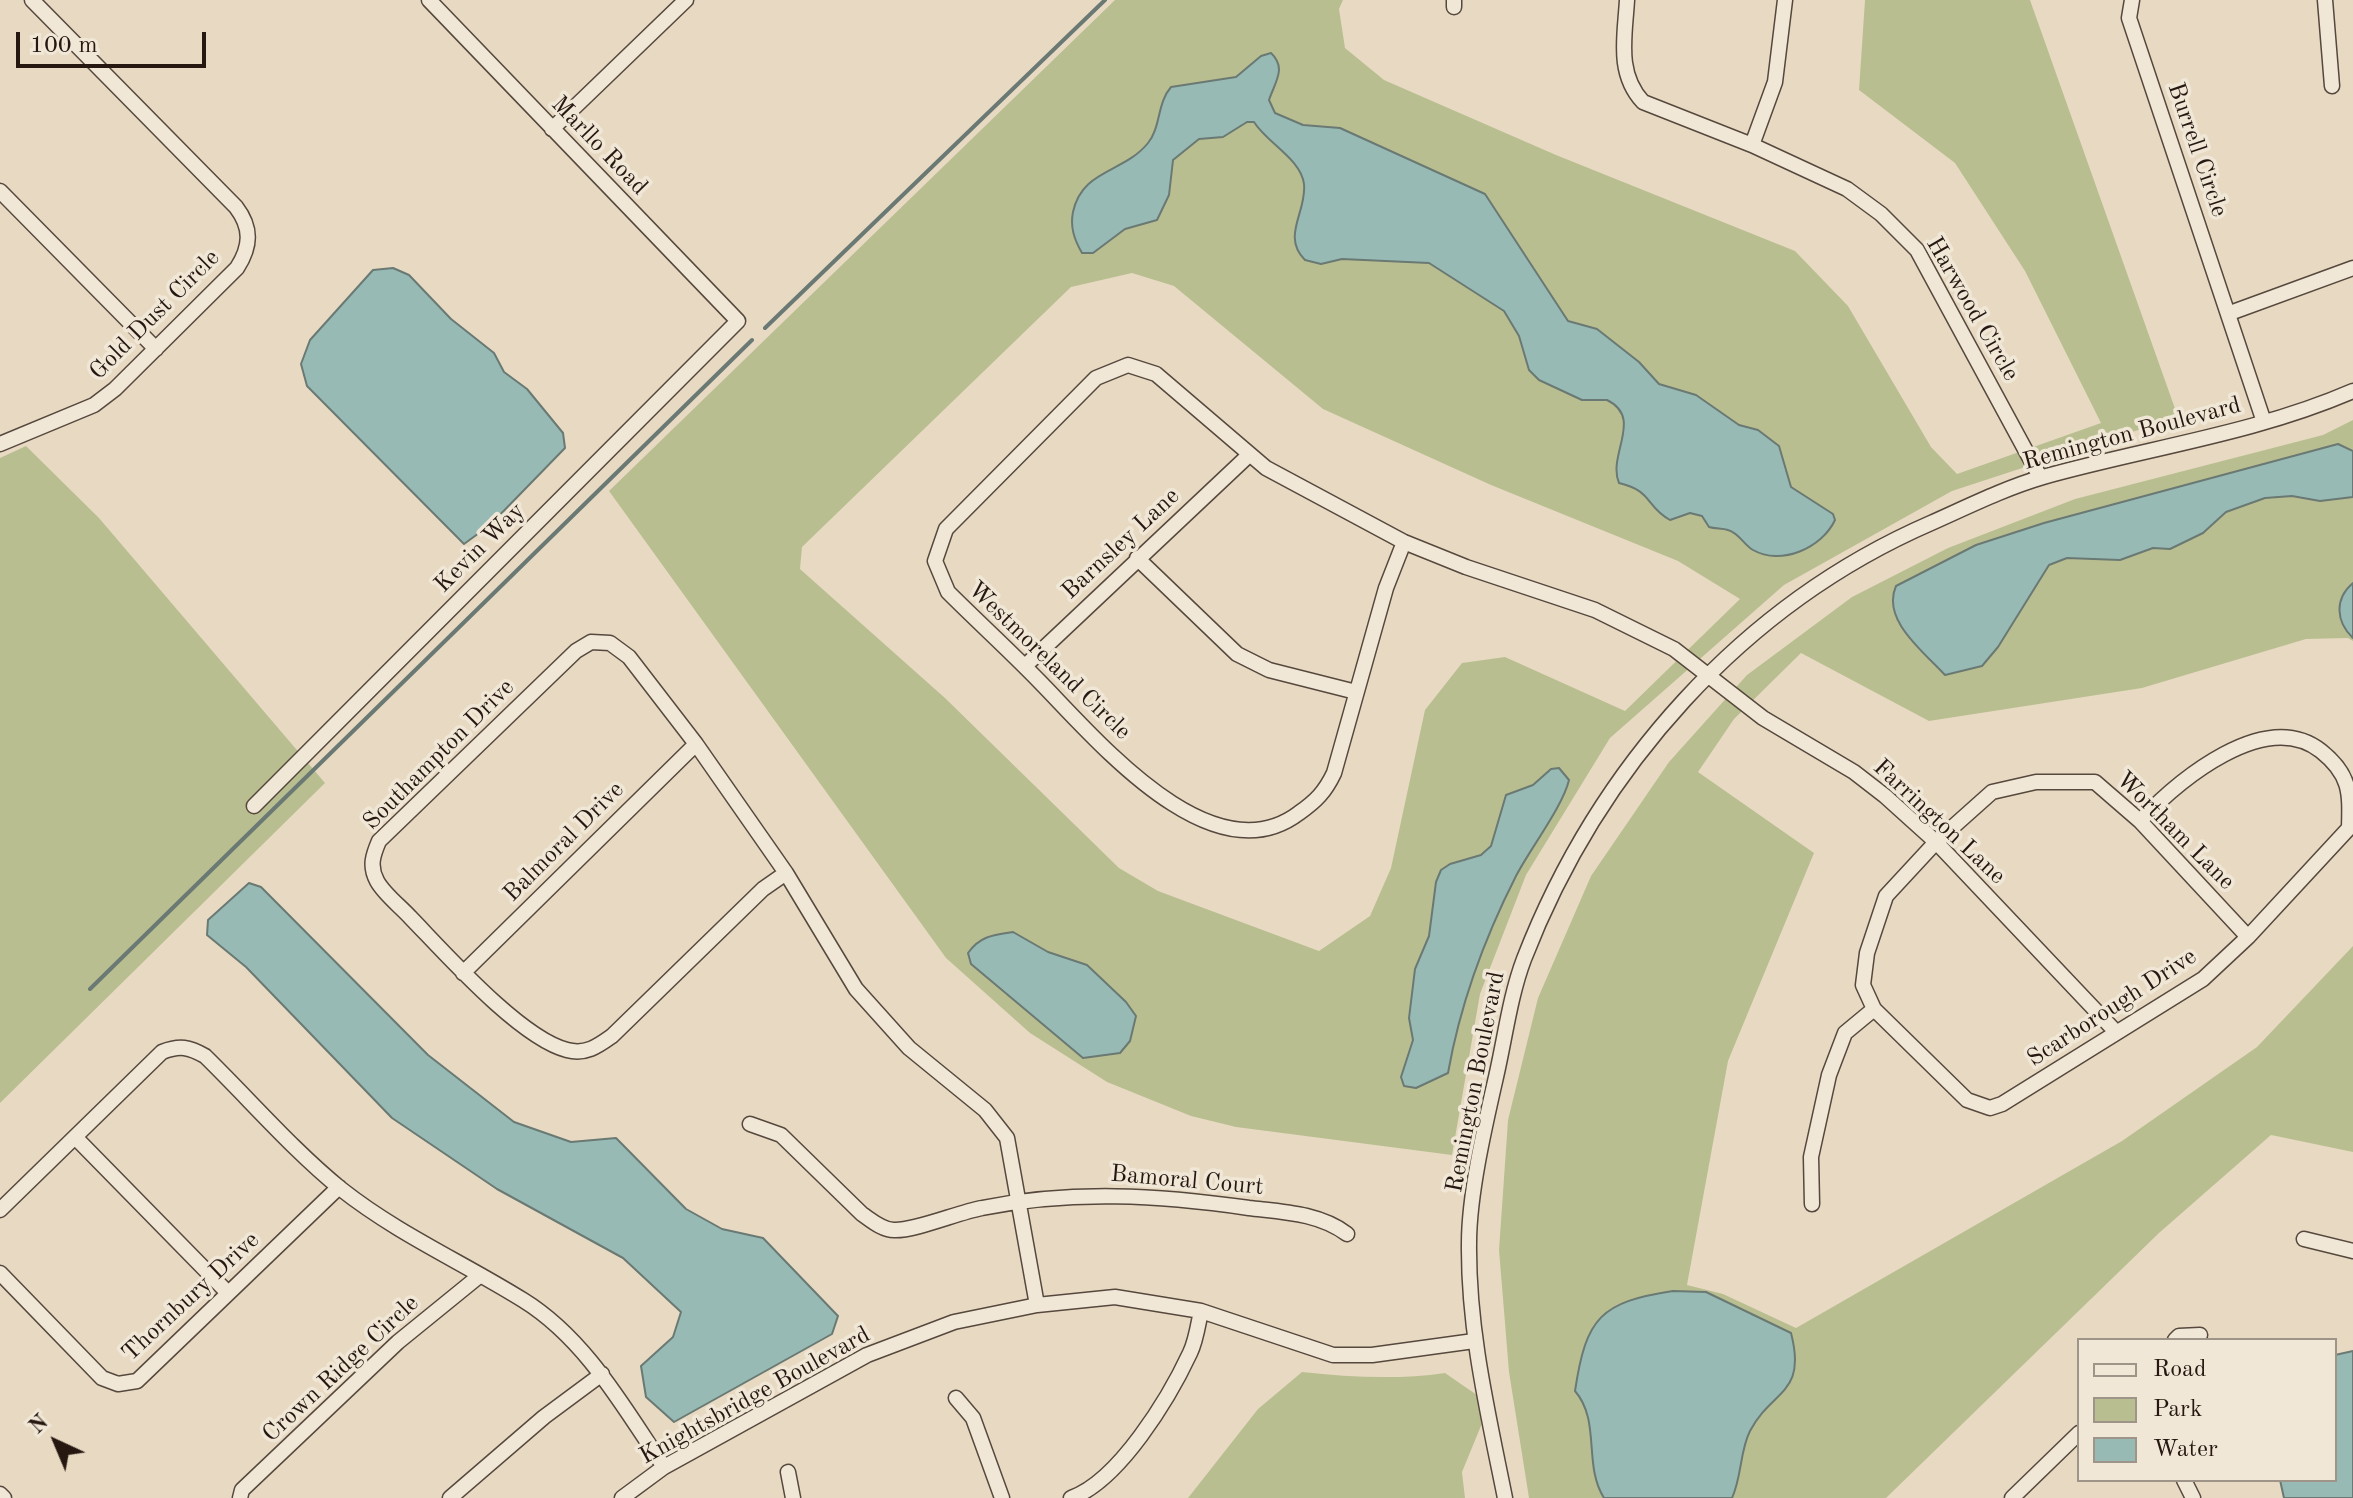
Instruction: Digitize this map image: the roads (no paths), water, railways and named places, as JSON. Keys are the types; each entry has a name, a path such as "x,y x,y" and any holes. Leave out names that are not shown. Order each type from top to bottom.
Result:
{"street":[{"name":"Gold Dust Circle","path":"0,444 94,405 156,349 237,268 248,245 244,218 32,0"},
{"name":"Marllo Road","path":"429,0 738,321"},
{"path":"552,129 686,0"},
{"name":"Harwood Circle","path":"1627,0 1624,68 1632,90 1643,102 1752,145 1847,189 1881,214 1917,250 2040,477"},
{"path":"1752,145 1775,82 1785,0"},
{"name":"Burrell Circle","path":"2132,0 2129,18 2264,422"},
{"path":"2325,0 2332,86"},
{"path":"0,191 156,349"},
{"path":"2230,313 2353,268"},
{"name":"Kevin Way","path":"254,806 738,321"},
{"name":"Westmoreland Circle","path":"1404,542 1386,588 1334,773 1323,795 1284,825 1244,833 1206,822 1163,797 1106,749 948,592 935,561 946,529 1096,378 1128,365 1156,374 1249,455 1404,542 1466,567 1595,610 1658,639 1706,675"},
{"name":"Remington Boulevard","path":"1505,1498 1474,1341 1469,1240 1488,1110 1523,962 1563,873 1611,793 1661,724 1706,675 1803,595 1927,524 2040,477 2166,450 2264,422 2353,391"},
{"name":"Barnsley Lane","path":"1025,666 1249,455"},
{"path":"1137,558 1237,654 1269,670 1356,692"},
{"name":"Southampton Drive","path":"786,873 763,889 612,1036 594,1049 565,1050 517,1020 463,973 378,883 371,858 379,841 576,651 591,642 610,643 629,657 696,744 786,873 856,989 909,1048 985,1110 1007,1138 1037,1305"},
{"name":"Farrington Lane","path":"1706,675 1763,718 1854,772 1936,842 2116,1032"},
{"name":"Scarborough Drive","path":"1936,842 1886,896 1862,970 1863,985 1874,1009 1967,1100 1990,1108 2014,1097 2203,979 2248,937 2349,828 2351,788 2331,759 2312,744 2282,736 2232,751 2187,778 2140,821"},
{"name":"Balmoral Drive","path":"463,973 696,744"},
{"name":"Wortham Lane","path":"1936,842 1992,792 2036,782 2095,782 2140,821 2248,937"},
{"path":"1812,1204 1811,1157 1829,1075 1845,1033 1874,1009"},
{"path":"0,1210 162,1052 175,1047 189,1047 205,1056 339,1187 399,1232 525,1301 571,1340 602,1374 664,1467"},
{"name":"Bamoral Court","path":"750,1124 781,1135 862,1214 876,1225 894,1230 982,1208 1093,1195 1144,1195 1297,1214 1331,1222 1347,1234"},
{"path":"75,1137 228,1293"},
{"name":"Thornbury Drive","path":"0,1273 102,1378 118,1384 137,1381 339,1187"},
{"path":"2304,1239 2353,1251"},
{"name":"Crown Ridge Circle","path":"240,1498 242,1490 398,1342 478,1277"},
{"name":"Knightsbridge Boulevard","path":"622,1498 664,1467 867,1355 954,1322 1037,1305 1115,1297 1201,1311 1333,1355 1372,1355 1474,1341"},
{"path":"1071,1498 1096,1485 1113,1468 1162,1404 1192,1350 1201,1311"},
{"path":"2177,1338 2200,1335"},
{"path":"450,1498 544,1417 602,1374"},
{"path":"956,1398 973,1418 1002,1498"},
{"path":"2012,1498 2077,1435"},
{"path":"788,1472 793,1498"},
{"path":"0,1494 4,1498"}],"water":[{"path":"1271,53 1279,70 1269,100 1275,113 1303,125 1340,128 1485,194 1568,321 1597,329 1639,362 1659,384 1696,395 1739,425 1758,430 1779,446 1791,487 1833,514 1835,520 1829,530 1800,552 1776,556 1753,550 1726,529 1709,527 1702,516 1690,513 1670,520 1662,515 1638,490 1619,483 1617,461 1624,427 1618,408 1607,400 1582,400 1539,380 1529,370 1519,336 1504,311 1429,263 1342,259 1321,264 1305,260 1295,242 1304,194 1302,175 1254,122 1247,122 1223,137 1199,139 1173,160 1169,195 1157,220 1125,229 1093,253 1082,253 1072,223 1078,198 1094,179 1138,153 1148,143 1163,100 1171,87 1236,77 1261,56"},
{"path":"393,268 409,275 451,319 494,353 504,372 527,389 563,433 565,448 490,525 464,544 307,386 301,364 310,340 373,270"},
{"path":"2338,444 2353,451 2353,497 2320,501 2292,496 2265,498 2226,512 2203,533 2170,549 2153,548 2120,560 2067,558 2049,565 1998,647 1982,666 1945,675 1907,635 1894,611 1896,586 1976,545 2044,523"},
{"path":"2353,583 2353,638 2343,625 2340,603"},
{"path":"1559,768 1569,780 1566,790 1516,876 1494,924 1466,997 1448,1073 1416,1088 1404,1086 1401,1077 1413,1040 1409,1018 1415,969 1429,936 1436,882 1441,870 1450,864 1481,855 1491,846 1506,795 1533,785 1551,769"},
{"path":"249,883 261,887 428,1055 514,1122 571,1142 616,1138 686,1209 722,1229 763,1238 838,1316 832,1334 674,1422 646,1397 641,1366 673,1337 681,1312 623,1258 497,1189 392,1118 246,967 207,935 208,920"},
{"path":"1013,932 1048,952 1087,965 1126,1002 1136,1016 1130,1041 1120,1053 1083,1058 971,964 968,953 977,943 993,935"},
{"path":"1673,1291 1706,1292 1791,1333 1795,1353 1791,1380 1750,1431 1732,1498 1604,1498 1594,1472 1588,1416 1575,1391 1585,1346 1601,1317 1613,1308 1649,1295"},
{"path":"2353,1351 2353,1498 2284,1498 2280,1482 2337,1482 2337,1355"}],"waterway":[{"path":"765,328 1105,0"},
{"path":"90,989 752,340"}]}
